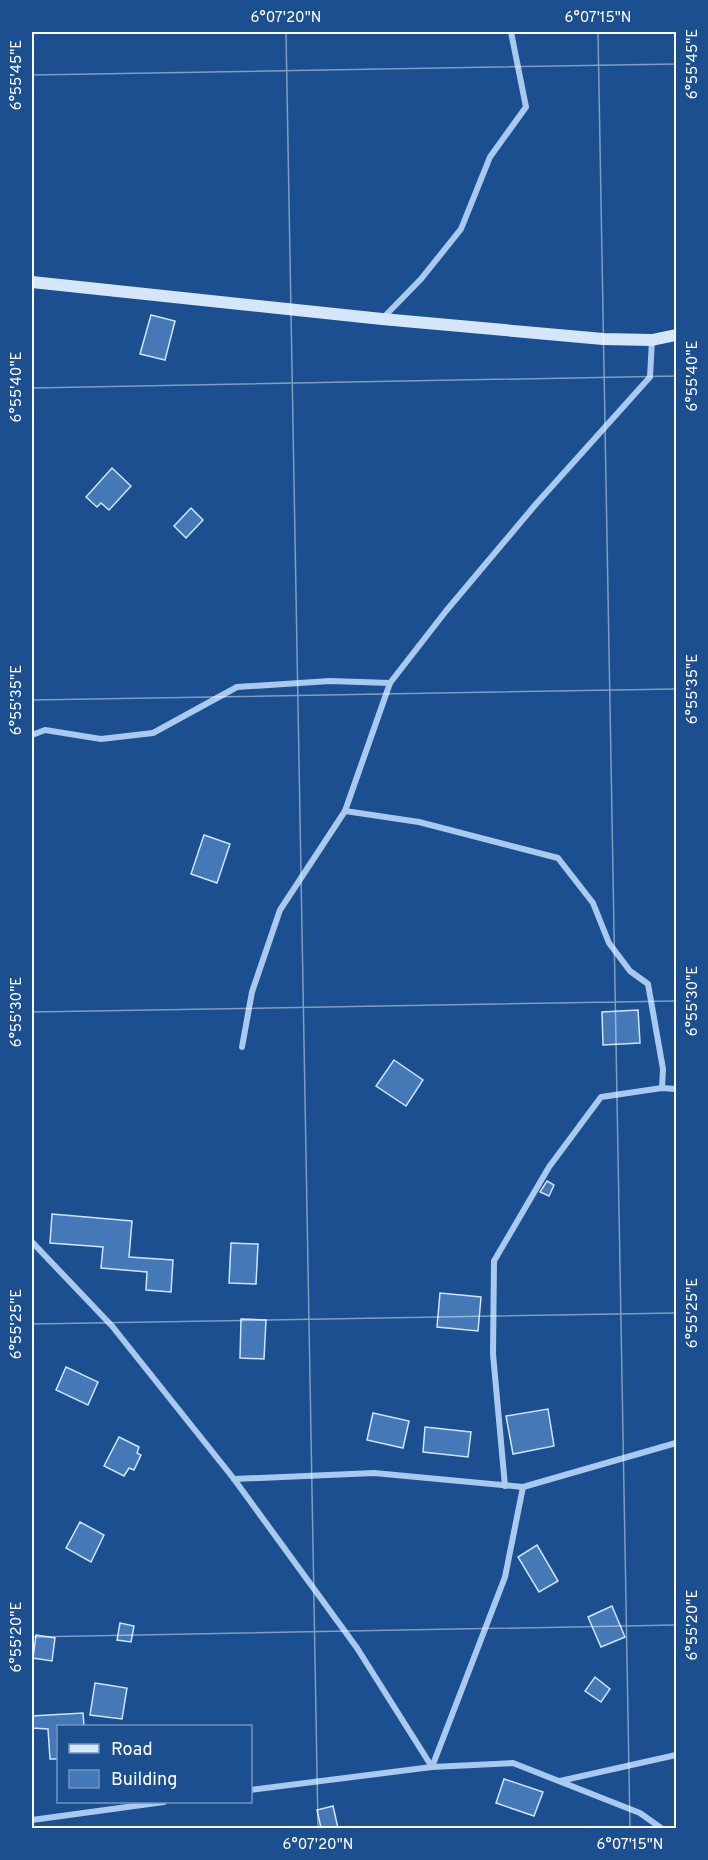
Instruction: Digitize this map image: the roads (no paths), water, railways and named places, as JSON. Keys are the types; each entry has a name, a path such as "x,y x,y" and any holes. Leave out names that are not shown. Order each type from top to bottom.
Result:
{"main road":[{"path":"32,282 382,319 603,339 652,340 676,335"}],"street":[{"path":"382,319 421,279 461,229 490,157 526,107 511,32"},
{"path":"242,1047 252,992 280,910 345,811 390,683 446,611 536,504 650,377 652,340"},
{"path":"32,735 45,730 101,739 153,733 237,687 330,681 390,683"},
{"path":"345,811 419,822 558,858 593,903 609,943 630,970 648,984 663,1069 662,1088"},
{"path":"505,1486 493,1354 494,1261 549,1167 601,1097 662,1088 676,1089"},
{"path":"32,1242 112,1326 234,1479 357,1648 432,1767"},
{"path":"234,1479 374,1473 523,1487 676,1443"},
{"path":"432,1767 505,1577 523,1487"},
{"path":"559,1781 676,1755"},
{"path":"252,1790 432,1767 513,1763 640,1813 661,1828"},
{"path":"32,1820 157,1803"}]}
